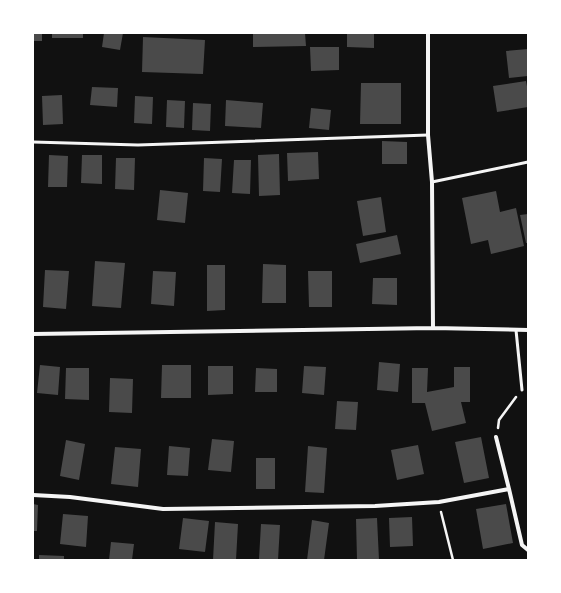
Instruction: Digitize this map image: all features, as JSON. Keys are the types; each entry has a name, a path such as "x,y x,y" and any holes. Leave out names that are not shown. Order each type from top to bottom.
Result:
{"street":[{"path":"428,33 428,135 432,182 433,328"},
{"path":"33,334 433,328 528,330"},
{"path":"496,436 522,545 528,550"},
{"path":"33,495 70,497 163,509 375,506 439,502 509,489"}],"lane":[{"path":"33,142 138,145 428,135"},
{"path":"432,182 528,162"},
{"path":"516,330 522,390"}],"path":[{"path":"496,436 499,420 522,390"},
{"path":"439,502 453,560"}],"building":[{"path":"33,33 42,33 42,41 33,41"},
{"path":"52,33 83,33 83,38 52,38"},
{"path":"104,33 123,33 120,50 102,47"},
{"path":"253,33 305,33 306,46 253,47"},
{"path":"347,33 374,33 374,48 347,47"},
{"path":"143,37 205,40 203,74 142,72"},
{"path":"310,47 339,47 339,70 311,71"},
{"path":"528,49 528,76 509,78 506,51"},
{"path":"526,81 528,107 497,112 493,86"},
{"path":"361,83 401,83 401,124 360,124"},
{"path":"92,87 118,88 117,107 90,105"},
{"path":"62,95 63,124 43,125 42,96"},
{"path":"135,96 153,97 152,124 134,123"},
{"path":"167,100 185,101 184,128 166,127"},
{"path":"226,100 263,103 261,128 225,126"},
{"path":"193,103 211,104 210,131 192,130"},
{"path":"311,108 331,110 329,130 309,128"},
{"path":"382,141 407,142 407,164 382,164"},
{"path":"318,152 319,179 288,181 287,153"},
{"path":"279,154 280,195 259,196 258,155"},
{"path":"49,155 68,156 67,187 48,187"},
{"path":"82,155 102,155 102,184 81,183"},
{"path":"116,158 135,158 134,190 115,189"},
{"path":"204,158 222,159 220,192 203,191"},
{"path":"234,160 251,160 250,194 232,193"},
{"path":"160,190 188,193 185,223 157,220"},
{"path":"496,191 500,212 516,208 524,246 491,254 488,240 471,244 462,198"},
{"path":"381,197 386,232 363,236 357,201"},
{"path":"528,214 528,243 526,243 520,215"},
{"path":"397,235 401,254 360,263 356,244"},
{"path":"95,261 125,263 121,308 92,306"},
{"path":"263,264 286,265 286,303 262,303"},
{"path":"207,265 225,265 225,310 207,311"},
{"path":"45,270 69,271 66,309 43,307"},
{"path":"153,271 176,272 174,306 151,304"},
{"path":"308,271 332,271 332,307 309,307"},
{"path":"373,278 397,278 397,305 372,304"},
{"path":"379,362 400,364 398,392 377,390"},
{"path":"40,365 60,367 58,395 37,393"},
{"path":"162,365 191,365 191,398 161,398"},
{"path":"208,366 233,366 233,394 208,395"},
{"path":"304,366 326,367 324,395 302,393"},
{"path":"454,367 470,367 470,402 461,402 466,423 432,431 425,403 412,403 412,368 428,368 427,392 454,387"},
{"path":"66,368 89,368 89,400 65,399"},
{"path":"256,368 277,369 277,392 255,392"},
{"path":"110,378 133,379 132,413 109,412"},
{"path":"337,401 358,402 356,430 335,429"},
{"path":"481,437 489,478 464,483 455,442"},
{"path":"212,439 234,441 231,472 208,470"},
{"path":"66,440 85,444 79,480 60,476"},
{"path":"418,445 424,474 397,480 391,450"},
{"path":"169,446 190,448 188,476 167,475"},
{"path":"308,446 327,448 324,493 305,492"},
{"path":"115,447 141,449 138,487 111,484"},
{"path":"256,458 275,458 275,489 256,489"},
{"path":"33,504 38,505 37,531 33,531"},
{"path":"506,504 513,543 483,549 476,509"},
{"path":"63,514 88,516 86,547 60,544"},
{"path":"412,517 413,546 390,547 389,518"},
{"path":"183,518 209,521 205,552 179,549"},
{"path":"377,518 379,560 357,560 356,519"},
{"path":"312,520 329,523 324,560 307,560"},
{"path":"215,522 238,524 236,560 213,560"},
{"path":"261,524 280,525 278,560 259,559"},
{"path":"111,542 134,544 132,560 109,560"},
{"path":"39,555 64,556 64,560 39,560"}]}
